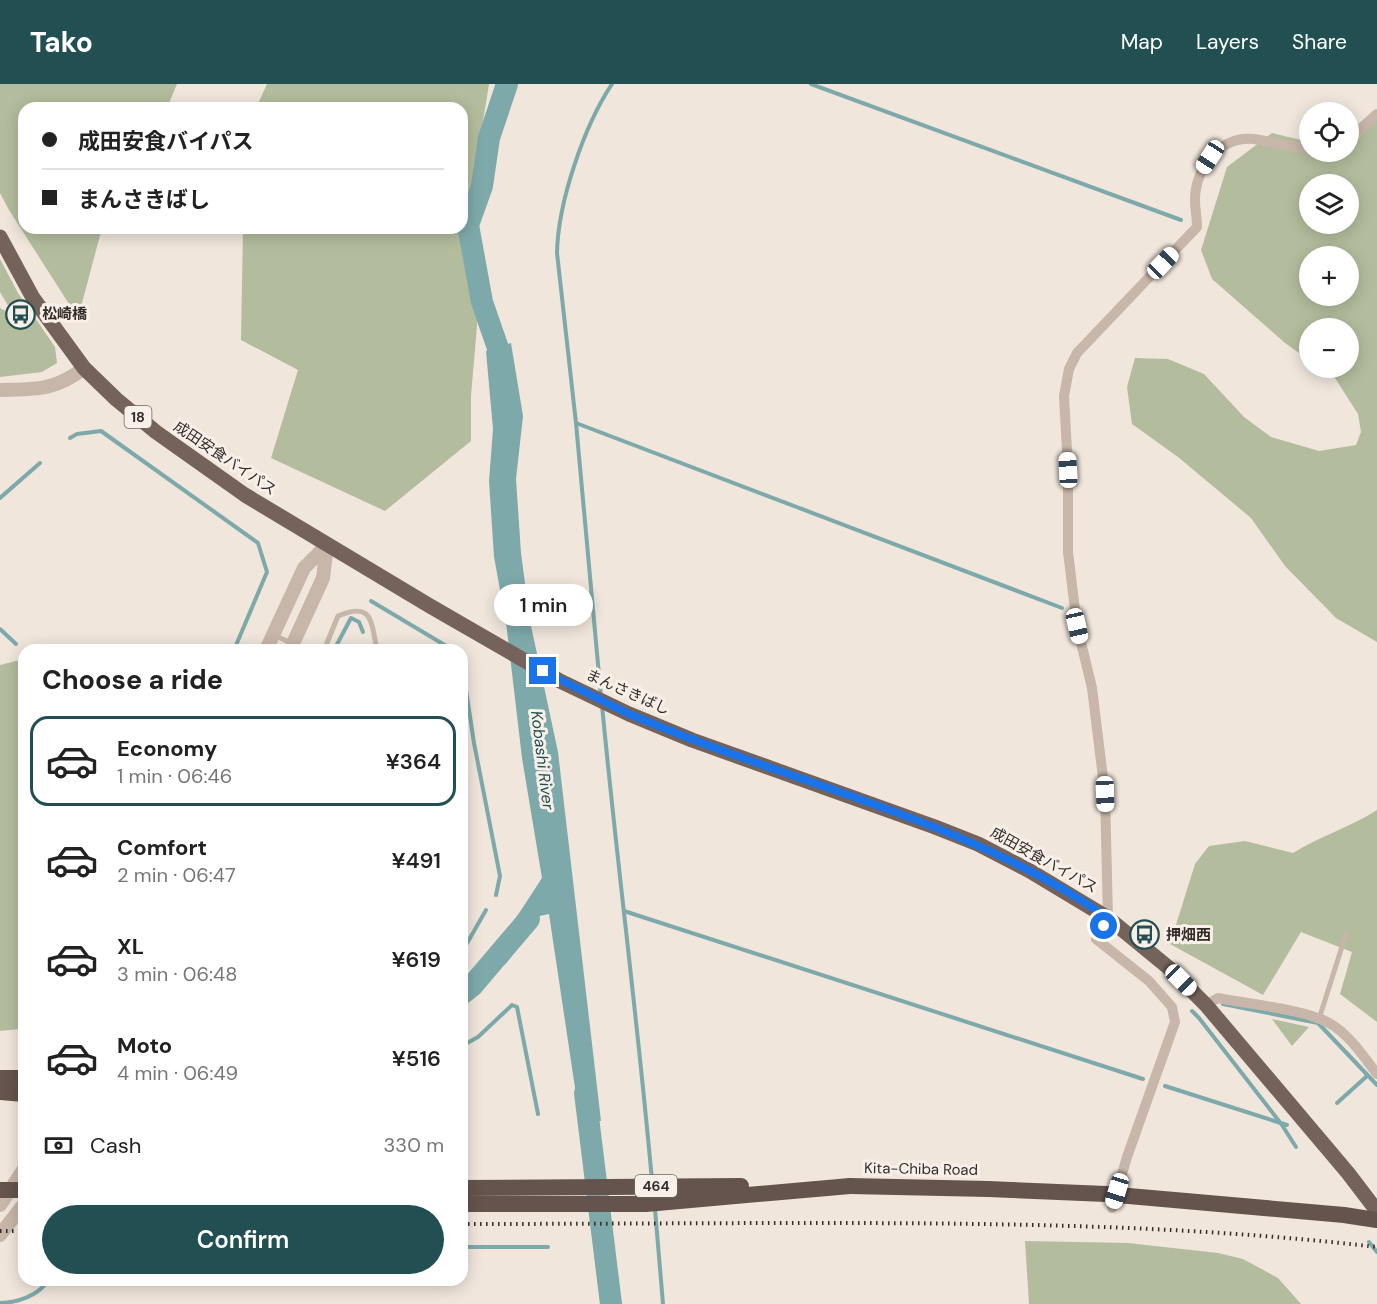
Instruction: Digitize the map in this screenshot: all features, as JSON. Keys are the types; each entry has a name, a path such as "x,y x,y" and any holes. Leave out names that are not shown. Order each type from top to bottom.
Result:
{"highway":[{"path":"0,1078 18,1078"},
{"path":"0,1092 18,1094"},
{"path":"468,1204 646,1204 850,1186"},
{"name":"Kita-Chiba Road","path":"468,1188 850,1186 988,1189 1106,1194 1334,1214 1377,1220"},
{"path":"0,1190 18,1190"}],"main road":[{"name":"成田安食バイパス","path":"0,237 33,298 84,368 148,426 201,465 327,545 430,606"},
{"name":"まんさきばし","path":"430,606 560,681 609,705 692,740 756,762"},
{"name":"成田安食バイパス","path":"756,762 978,844 1030,871 1108,918 1169,968 1206,1005 1348,1173 1377,1211"}],"street":[{"path":"1359,130 1377,114"},
{"path":"1112,1208 1127,1157 1175,1022 1172,1007 1149,981 1096,939 1108,918 1105,794 1092,688 1077,626 1068,552 1068,470 1064,396 1069,369 1077,353 1197,227 1195,198 1197,185 1202,169 1210,157 1235,140 1251,139 1299,148"},
{"path":"0,390 53,387 72,378 84,368"},
{"path":"269,644 304,568 327,545"},
{"path":"292,644 323,578 327,545"},
{"path":"1206,1005 1218,998 1319,1018 1330,1023 1346,1037 1377,1074"},
{"path":"0,1205 18,1178"},
{"path":"0,1235 18,1212"}],"lane":[{"path":"326,644 338,616 350,610 364,612 369,616 376,644"},
{"path":"273,635 286,644"},
{"path":"1319,1018 1346,934"}],"green space":[{"path":"0,84 177,84 170,102 18,102 18,224 0,193"},
{"path":"267,84 489,84 469,208 478,314 471,396 471,441 385,511 271,458 298,370 241,340 243,234 468,234 468,102 259,102"},
{"path":"1377,119 1377,642 1336,618 1285,566 1251,518 1178,457 1132,424 1127,387 1135,358 1168,359 1204,374 1244,417 1271,437 1319,451 1356,445 1361,432 1358,414 1335,378 1359,378 1359,318 1299,318 1299,353 1212,279 1201,250 1227,167 1272,133 1299,140 1299,162 1359,162 1359,137"},
{"path":"24,234 100,234 78,318"},
{"path":"0,259 18,293 55,347 57,363 42,372 0,377 0,308 15,317 0,292"},
{"path":"18,660 18,1029 0,1031 0,665"},
{"path":"1377,810 1377,1022 1340,994 1352,952 1301,932 1263,995 1170,944 1195,864 1209,846 1245,841 1293,853"},
{"path":"1272,1019 1309,1027 1292,1046"},
{"path":"1025,1241 1128,1243 1218,1253 1243,1259 1278,1278 1301,1304 1029,1304"}],"water":[{"path":"511,343 523,416 516,479 521,553 530,621 558,752 601,1121 580,1121 549,914 540,916 505,965 512,924 542,878 522,758 506,622 494,557 489,481 493,429 486,351"}],"waterway":[{"name":"Kobashi River","path":"500,376 499,351 482,302 468,225 482,186 489,138 507,84"},
{"path":"601,697 576,423 557,253 562,211 574,165 592,121 612,84"},
{"path":"811,84 1181,220"},
{"path":"576,423 1062,608"},
{"path":"70,438 77,434 101,431 258,543 267,572 237,644"},
{"path":"0,498 40,463"},
{"path":"371,601 443,644"},
{"path":"337,644 351,618 359,622 363,632"},
{"path":"0,629 16,644"},
{"path":"468,703 500,876 496,895"},
{"path":"602,705 652,1181"},
{"path":"468,942 486,910"},
{"path":"624,911 1143,1079"},
{"path":"468,989 529,919"},
{"path":"1223,1004 1318,1023 1377,1085"},
{"path":"468,1043 478,1037 512,1005 517,1007 538,1114"},
{"path":"1192,1011 1282,1125 1296,1147"},
{"path":"1337,1103 1367,1076"},
{"path":"1165,1086 1287,1125"},
{"name":"Kobashi River","path":"585,1093 611,1304"},
{"path":"655,1209 663,1304"},
{"path":"1369,1242 1377,1252"},
{"path":"468,1247 548,1247"},
{"path":"0,1303 14,1302 27,1297 43,1286"}],"railway":[{"path":"468,1224 1024,1225 1236,1234 1377,1247"},
{"path":"0,1231 18,1231"}],"place":[{"name":"松崎橋","path":"21,314"},
{"name":"押畑西","path":"1145,935"}],"route":[{"path":"543,671 629,714 692,740 978,844 1097,910 1108,918 1104,926"}]}
